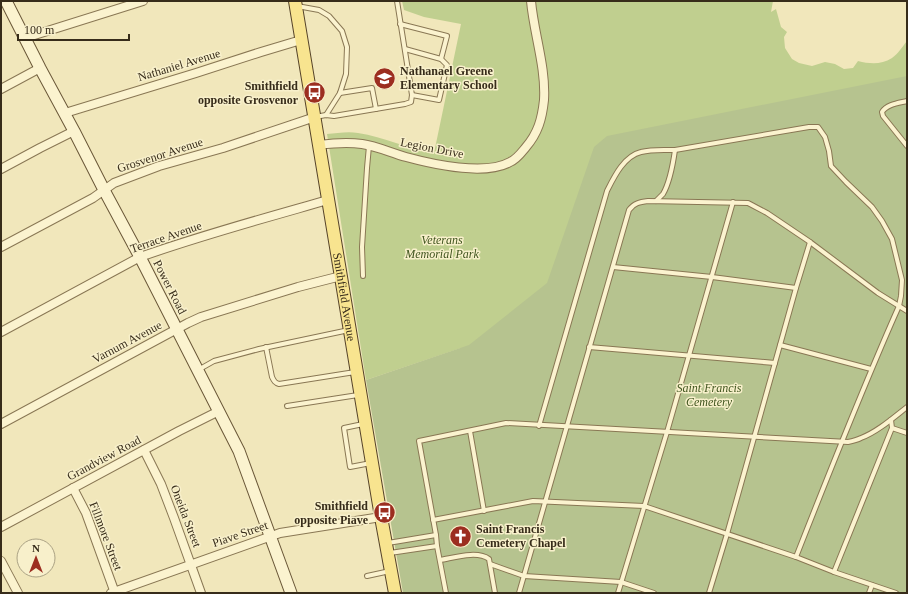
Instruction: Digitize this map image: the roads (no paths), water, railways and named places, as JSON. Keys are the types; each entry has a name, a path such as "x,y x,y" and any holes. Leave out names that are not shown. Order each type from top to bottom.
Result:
{"main road":[{"name":"Power Road","path":"4,3 25,38 65,113 219,411 241,457 291,593"},
{"name":"Smithfield Avenue","path":"295,3 301,40 320,116 320,145 328,200 395,593"}],"street":[{"path":"25,38 143,1"},
{"name":"Legion Drive","path":"320,145 348,143 369,146 425,162 470,168 499,166 515,159 536,133 541,119 544,99 540,49 531,1"},
{"name":"Nathaniel Avenue","path":"65,113 301,40"},
{"path":"1,88 40,68"},
{"name":"Grosvenor Avenue","path":"1,247 93,198 114,183 140,173 223,148 320,116"},
{"path":"1,169 74,131"},
{"name":"Terrace Avenue","path":"1,332 140,257 237,226 328,200"},
{"name":"Varnum Avenue","path":"1,424 188,323 298,287 341,276"},
{"name":"Grandview Road","path":"1,527 219,411"},
{"name":"Oneida Street","path":"144,450 161,484 202,593"},
{"name":"Fillmore Street","path":"73,488 86,513 114,593"},
{"name":"Piave Street","path":"114,593 280,533 381,517"},
{"path":"1,561 18,593"}],"lane":[{"path":"320,116 334,116 411,102 412,95 397,1"},
{"path":"295,3 319,10 330,16 342,31 347,47 346,74 340,93 320,116"},
{"path":"400,24 447,36 441,59"},
{"path":"405,49 441,59 447,65 439,100 412,95"},
{"path":"340,93 372,88 376,109"},
{"path":"907,101 889,106 882,112 883,116 907,146"},
{"path":"539,426 606,190 625,161 640,152 675,150 809,127 818,127 825,137 831,166 872,207 892,239 902,280 899,306 841,442 796,557"},
{"path":"363,276 362,247 369,146"},
{"path":"656,201 663,194 668,182 674,162 675,150"},
{"path":"519,593 629,210 632,206 642,201 748,203 761,209 810,242 864,282 907,311"},
{"path":"618,593 667,432 733,202"},
{"path":"709,593 810,242"},
{"path":"613,267 796,288"},
{"path":"197,370 214,361 266,347 350,330"},
{"path":"780,345 871,369"},
{"path":"266,347 272,377 274,381 279,384 357,372"},
{"path":"589,347 775,363"},
{"path":"287,406 361,395"},
{"path":"446,593 419,441 506,424 848,442 860,439 872,433 907,408"},
{"path":"834,572 892,428 891,420"},
{"path":"366,424 344,428 350,467 372,463"},
{"path":"892,428 907,433"},
{"path":"470,431 484,511"},
{"path":"433,520 484,511 527,501 644,506 796,557 834,572 896,593"},
{"path":"387,548 436,535"},
{"path":"387,548 437,546"},
{"path":"440,560 478,554 485,556 489,559 495,593"},
{"path":"490,564 524,576 621,582 654,593"},
{"path":"367,576 391,571"},
{"path":"869,593 872,585"}],"place":[{"name":"Nathanael Greene Elementary School","path":"384,78"},
{"name":"Smithfield opposite Grosvenor","path":"314,93"},
{"name":"Smithfield opposite Piave","path":"384,513"},
{"name":"Saint Francis Cemetery Chapel","path":"461,536"}],"park label":[{"name":"Veterans Memorial Park","path":"442,247"},
{"name":"Saint Francis Cemetery","path":"709,395"}]}
